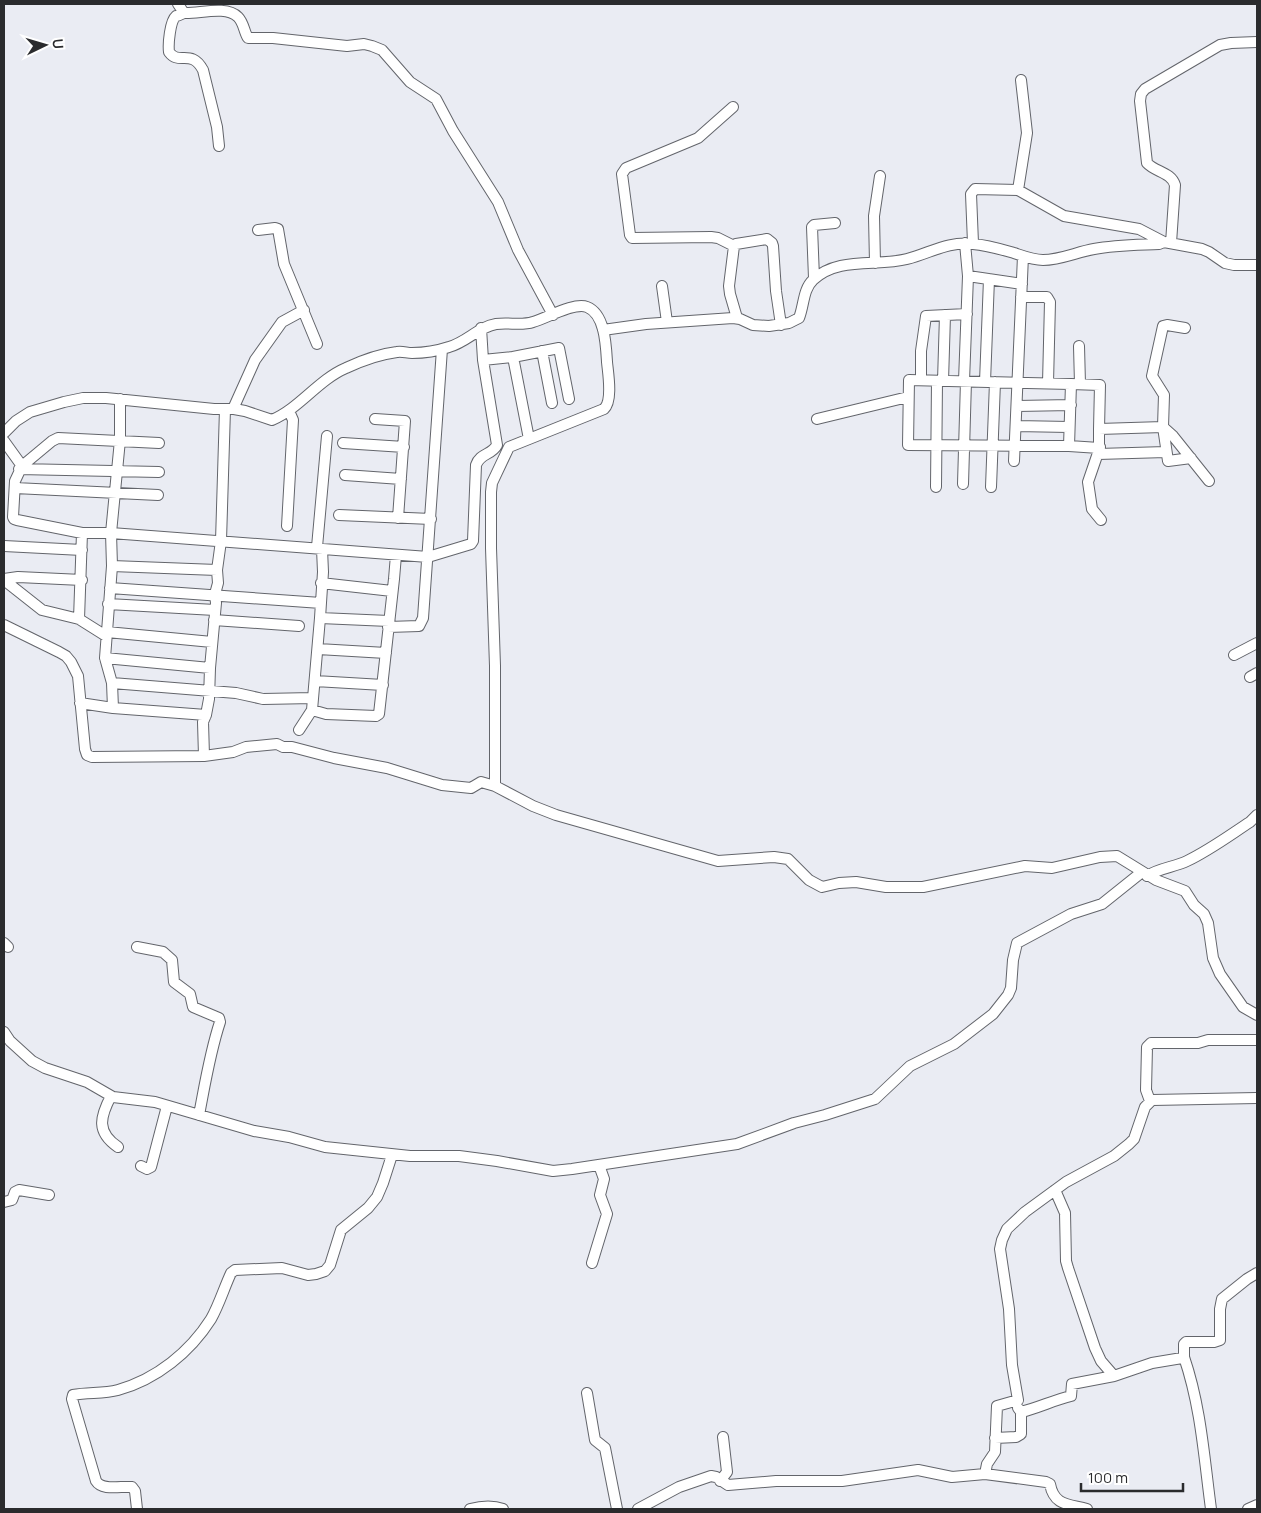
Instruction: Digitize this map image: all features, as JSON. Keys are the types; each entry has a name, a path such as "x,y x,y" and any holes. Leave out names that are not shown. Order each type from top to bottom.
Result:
{"street":[{"path":"178,4 184,13"},
{"path":"219,146 203,70 199,64 189,57 177,58 169,52 169,34 177,16 184,13 228,12 238,17 247,36 250,38 273,38 347,46 364,44 382,50 410,82 436,99 453,131 498,202 518,250 553,315"},
{"path":"1168,242 1175,184 1171,176 1150,167 1147,163 1140,101 1141,94 1145,89 1216,47 1226,44 1257,42"},
{"path":"1018,190 1027,132 1021,80"},
{"path":"733,107 700,136 626,168 622,174 632,238 710,237 718,238 734,246"},
{"path":"875,263 874,216 880,176"},
{"path":"963,484 972,191 975,189 1018,190 1064,216 1139,229 1168,242 1202,249 1225,263 1257,265"},
{"path":"814,278 812,227 814,225 835,224"},
{"path":"258,230 278,229 284,264 317,344"},
{"path":"734,246 736,244 767,239 772,242 781,325"},
{"path":"603,330 667,322 737,318 761,326 781,325 796,321 799,318 806,290 814,278 841,266 908,259 935,248 955,244 969,243 999,248 1039,260 1050,260 1103,248 1168,242"},
{"path":"734,246 729,286 737,318"},
{"path":"1014,461 1023,256"},
{"path":"968,276 1022,284"},
{"path":"990,279 992,487"},
{"path":"662,286 667,322"},
{"path":"1021,297 1047,297 1050,302 1048,383"},
{"path":"4,433 23,416 50,406 83,398 229,409 245,411 272,420 288,411 326,380 345,368 389,353 410,353 442,349 463,342 481,328 498,324 526,324 580,306 586,306 593,310 598,316 603,330 609,382 609,404 607,407 508,447 491,488 495,666 495,786"},
{"path":"204,756 203,722 209,694 229,409 254,361 283,321 304,310"},
{"path":"921,380 921,351 925,317 927,315 967,314"},
{"path":"936,487 936,445 945,315"},
{"path":"1185,328 1167,325 1162,328 1152,376 1164,395 1163,428 1168,461 1191,458"},
{"path":"159,443 58,438 52,440 21,468 15,481 14,519 82,533 111,533 428,557 470,546 473,541 476,464 480,457 494,450 498,443 483,360 481,328"},
{"path":"1069,446 1071,406 1079,346"},
{"path":"483,360 513,357 559,348 569,399"},
{"path":"320,618 421,625 431,519 442,349"},
{"path":"542,351 552,403"},
{"path":"513,357 529,440"},
{"path":"1101,520 1092,510 1088,482 1099,450 1100,386 909,380 908,445 1069,446 1099,450 1166,452"},
{"path":"818,419 908,397"},
{"path":"113,708 112,683 105,658 112,566 111,533 120,440 120,400"},
{"path":"1017,406 1071,406"},
{"path":"287,526 293,420 288,411"},
{"path":"375,419 405,421 398,518"},
{"path":"1016,426 1069,427"},
{"path":"1099,429 1163,428 1168,430 1209,481"},
{"path":"300,730 312,710 318,649 322,583 320,548 326,436"},
{"path":"4,441 21,468"},
{"path":"343,443 404,447"},
{"path":"21,468 159,472"},
{"path":"345,475 401,478"},
{"path":"15,488 158,495"},
{"path":"339,515 431,519"},
{"path":"79,619 82,580 82,533"},
{"path":"4,546 82,550"},
{"path":"312,710 326,714 376,716 379,714 396,555"},
{"path":"112,566 217,570"},
{"path":"4,580 18,577 82,580"},
{"path":"4,580 42,610 79,619 107,634 212,642"},
{"path":"322,583 392,591"},
{"path":"110,588 321,603"},
{"path":"108,604 299,626"},
{"path":"4,625 66,656 71,662 78,676 85,749 87,755 92,757 204,756 233,752 246,747 277,744 283,747 292,746 334,758 387,768 442,785 471,788 482,782 495,786 533,806 556,815 718,861 774,857 788,859 809,880 822,887 856,882 886,887 923,887 1025,866 1052,868 1117,856 1145,874 1185,891 1194,905 1204,914 1208,923 1213,958 1217,970 1240,1003 1257,1015"},
{"path":"1234,655 1257,642"},
{"path":"318,649 386,653"},
{"path":"105,658 210,668"},
{"path":"315,681 383,685"},
{"path":"112,683 209,694 236,693 263,700 313,698"},
{"path":"80,703 113,708 206,715"},
{"path":"4,1032 10,1041 39,1064 87,1082 111,1096 142,1099 254,1130 325,1147 392,1155 459,1156 497,1160 553,1171 737,1144 794,1123 831,1114 875,1099 910,1066 954,1044 993,1014 1008,995 1011,988 1013,960 1017,943 1071,914 1102,904 1145,874 1177,866 1202,854 1250,822 1257,815"},
{"path":"137,947 163,952 173,962 174,982 190,994 193,1007 219,1018 220,1022 210,1055 199,1115"},
{"path":"1150,1101 1146,1088 1148,1047 1151,1043 1257,1040"},
{"path":"111,1096 104,1108 101,1120 108,1139 118,1147"},
{"path":"986,1474 987,1464 995,1452 997,1406 1018,1400 1012,1366 1009,1309 1000,1249 1008,1229 1016,1220 1066,1182 1114,1156 1129,1144 1134,1139 1145,1107 1150,1101 1162,1099 1257,1098"},
{"path":"141,1166 148,1169 151,1167 167,1106"},
{"path":"137,1509 135,1491 132,1487 103,1486 96,1481 72,1395 100,1394 118,1390 133,1385 175,1361 194,1342 211,1318 231,1273 235,1270 282,1268 308,1275 325,1271 330,1265 341,1230 377,1198 392,1155"},
{"path":"592,1263 607,1216 600,1195 604,1179 599,1164"},
{"path":"4,1202 12,1200 15,1192 19,1190 49,1194"},
{"path":"1055,1190 1065,1213 1066,1260 1068,1268 1095,1348 1101,1362 1114,1376"},
{"path":"1211,1509 1199,1411 1184,1357 1184,1344 1186,1342 1214,1342 1220,1340 1220,1309 1222,1299 1257,1273"},
{"path":"1021,1412 1072,1396 1072,1384 1114,1376 1152,1363 1184,1357"},
{"path":"587,1393 595,1440 605,1448 617,1509"},
{"path":"996,1438 1020,1435 1022,1430 1021,1412 1014,1401"},
{"path":"720,1481 727,1472 722,1437"},
{"path":"638,1509 679,1487 713,1476 728,1485 776,1481 842,1481 911,1471 926,1471 952,1477 986,1474 1046,1482 1050,1484 1052,1494 1058,1501 1087,1509"},
{"path":"1248,1509 1257,1505"},
{"path":"470,1509 493,1506 504,1509"}]}
